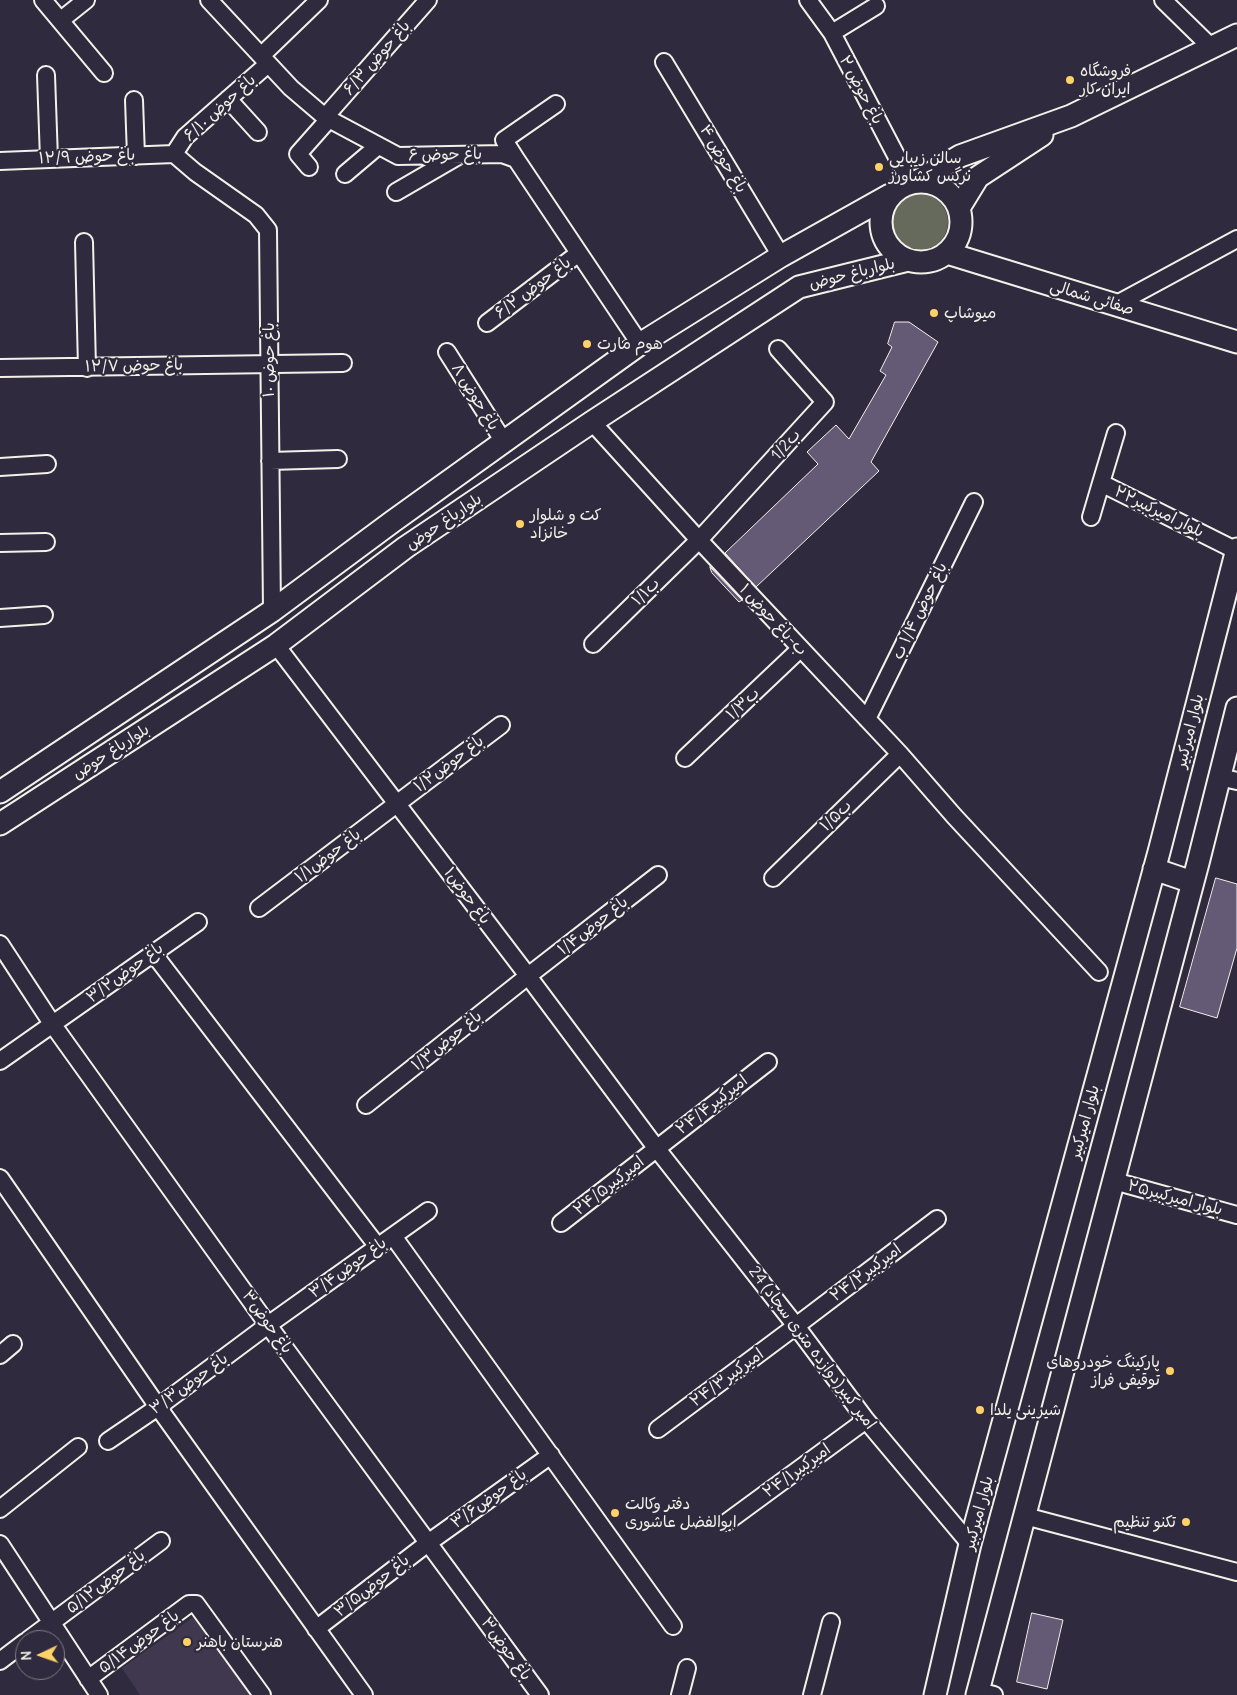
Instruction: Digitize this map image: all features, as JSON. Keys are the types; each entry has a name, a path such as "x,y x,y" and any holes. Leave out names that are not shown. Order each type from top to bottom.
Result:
{"main road":[{"path":"914,182 929,182 943,188 954,198 959,208 960,232 955,244 947,253 935,260 922,262 908,260 896,254 887,244 881,232 880,219 883,206 890,195 899,187 914,182 960,156 1071,116 1237,35"},
{"path":"959,208 978,177 1071,116"},
{"name":"بلوارباغ حوض","path":"0,792 272,611 640,344 781,256 890,195"},
{"name":"صفائی شمالی","path":"947,253 1237,342"},
{"name":"بلوارباغ حوض","path":"0,824 276,645 395,556 592,422 799,287 908,260"},
{"path":"377,534 395,556"},
{"name":"بلوار امیرکبیر","path":"935,1695 970,1544 1154,868 1237,550"},
{"path":"983,1694 1025,1516 1192,882 1228,779 1237,708"},
{"path":"1154,868 1192,882"}],"street":[{"path":"43,0 104,73"},
{"path":"61,20 86,0"},
{"name":"۶ باغ حوض","path":"209,0 291,88 327,118 378,146 398,156 502,154 516,159"},
{"name":"۶/۱۰ باغ حوض","path":"174,154 185,137 228,99 319,0"},
{"name":"۶/۳ باغ حوض","path":"309,167 298,154 428,0"},
{"name":"۲ باغ حوض","path":"808,0 832,33 914,182"},
{"path":"1163,0 1212,48"},
{"path":"832,33 876,6"},
{"name":"۴ باغ حوض","path":"664,62 781,256"},
{"path":"46,75 49,159"},
{"path":"228,99 258,132"},
{"path":"134,100 136,156"},
{"path":"556,104 504,140 640,344"},
{"path":"345,174 378,146"},
{"name":"۱۲/۹ باغ حوض","path":"0,160 174,154"},
{"name":"۱۰ باغ حوض","path":"174,154 195,172 256,215 268,230 272,611"},
{"path":"396,192 460,155"},
{"path":"1115,305 1237,239"},
{"path":"84,242 86,368"},
{"name":"۶/۲ باغ حوض","path":"487,323 579,252"},
{"name":"1/2ب","path":"699,540 825,402 778,348"},
{"name":"۸ باغ حوض","path":"447,352 504,442"},
{"name":"۱۲/۷ باغ حوض","path":"0,368 343,363"},
{"name":"۱ ب-باغ حوض","path":"592,422 1099,972"},
{"name":"بلوار امیرکبیر۲۲","path":"1116,433 1101,483 1237,550"},
{"path":"270,460 338,459"},
{"path":"0,467 47,464"},
{"path":"1092,517 1101,483"},
{"name":"باغ حوض ۱/۴ ب","path":"867,719 974,502"},
{"name":"ب۱/۱","path":"593,644 699,540"},
{"path":"0,543 46,542"},
{"path":"0,618 44,616"},
{"name":"باغ حوض۱","path":"276,645 657,1149"},
{"name":"ب۱/۳","path":"685,758 800,649"},
{"name":"باغ حوض۱/۲","path":"397,804 501,725"},
{"name":"ب۱/۵","path":"773,878 900,754"},
{"name":"باغ حوض۱/۱","path":"259,908 397,804"},
{"name":"باغ حوض۱/۴","path":"528,976 658,876"},
{"name":"باغ حوض۳/۲","path":"0,1061 54,1025 198,922"},
{"name":"باغ حوض۳","path":"0,944 54,1025 268,1325 540,1695"},
{"path":"154,953 378,1247"},
{"name":"باغ حوض۱/۳","path":"366,1106 528,976"},
{"name":"امیرکبیر۲۴/۴","path":"657,1149 768,1062"},
{"name":"24 امیر کبیر(دوازده متری سجاد)","path":"657,1149 796,1326 866,1420 970,1544"},
{"name":"امیرکبیر۲۴/۵","path":"562,1223 657,1149"},
{"path":"0,1178 158,1407 364,1695"},
{"name":"بلوار امیرکبیر۲۵","path":"1114,1181 1237,1215"},
{"name":"باغ حوض۳/۴","path":"268,1325 428,1211"},
{"name":"امیرکبیر۲۴/۲","path":"796,1326 937,1219"},
{"path":"393,1236 673,1626"},
{"name":"باغ حوض۳/۳","path":"108,1441 158,1407 268,1325"},
{"name":"امیرکبیر۲۴/۳","path":"658,1429 796,1326"},
{"path":"0,1355 14,1344"},
{"name":"امیرکبیر۲۴/۱","path":"727,1522 866,1420"},
{"path":"0,1509 78,1447"},
{"name":"باغ حوض۳/۶","path":"428,1543 551,1455"},
{"path":"1025,1516 1237,1572"},
{"name":"باغ حوض۵/۱۲","path":"42,1630 161,1541"},
{"name":"باغ حوض۳/۵","path":"316,1629 428,1543"},
{"path":"0,1544 99,1695"},
{"name":"باغ حوض۵/۱۴","path":"88,1679 189,1604 196,1604 262,1695"},
{"path":"812,1695 831,1622"},
{"path":"0,1661 15,1650"},
{"path":"680,1695 687,1668"}],"shaded area":[{"path":"914,194 926,194 936,198 944,206 948,222 944,238 936,246 926,250 914,250 904,246 896,238 892,228 892,216 896,206 904,198"},
{"name":"هنرستان باهنر","path":"196,1615 251,1695 140,1695 122,1668"}],"building":[{"path":"895,322 909,322 938,342 871,462 879,471 756,587 725,553 818,464 807,452 836,425 849,439 886,375 880,371 892,347 888,344"},
{"path":"710,567 742,600 739,602 712,573"},
{"path":"1216,878 1237,884 1237,948 1217,1018 1180,1007"},
{"path":"1032,1613 1063,1620 1047,1689 1017,1682"}],"place":[{"name":"فروشگاه ایران کار","path":"1070,80"},
{"name":"سالن زیبایی نرگس کشاورز","path":"879,167"},
{"name":"میوشاپ","path":"934,313"},
{"name":"هوم مارت","path":"587,344"},
{"name":"کت و شلوار خانزاد","path":"520,524"},
{"name":"پارکینگ خودروهای توقیفی فراز","path":"1170,1371"},
{"name":"شیرینی یلدا","path":"980,1410"},
{"name":"دفتر وکالت ابوالفضل عاشوری","path":"615,1513"},
{"name":"تکنو تنظیم","path":"1186,1522"},
{"name":"هنرستان باهنر","path":"187,1642"}]}
